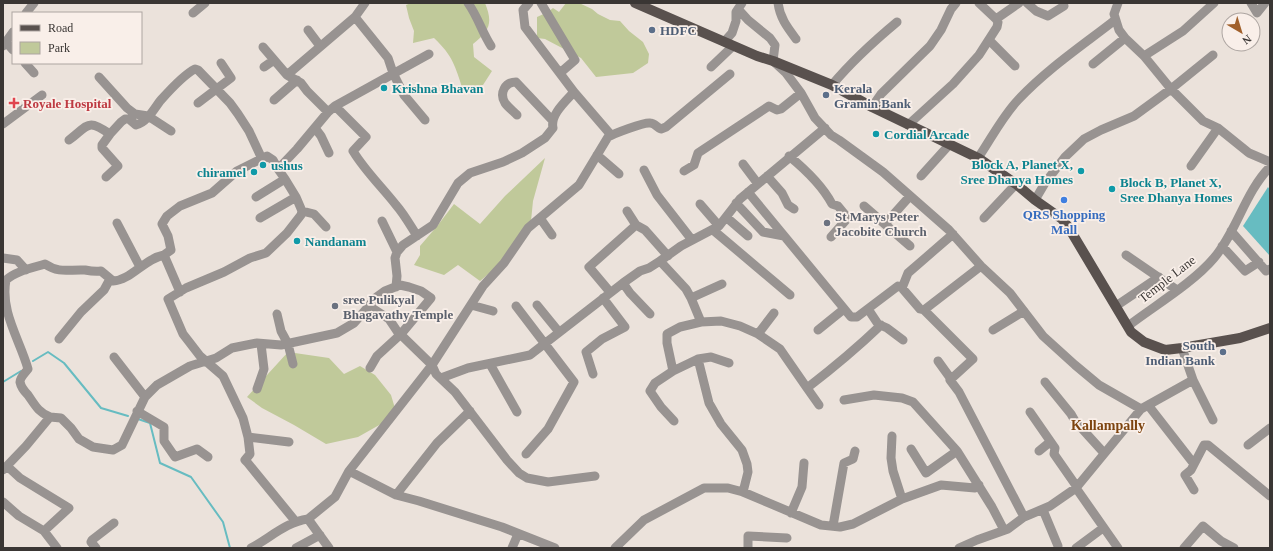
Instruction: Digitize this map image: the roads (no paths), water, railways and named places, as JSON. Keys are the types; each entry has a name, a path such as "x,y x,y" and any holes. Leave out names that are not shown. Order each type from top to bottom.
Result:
{"main road":[{"path":"635,3 728,44 832,85 872,107 978,158 1016,184 1035,200 1062,219 1069,228 1131,332 1144,342 1165,350 1240,338 1270,328"}],"street":[{"path":"27,12 34,3"},
{"path":"193,13 205,3"},
{"path":"287,75 356,17 364,3"},
{"path":"468,3 476,14 482,32 491,46"},
{"path":"528,3 523,10 525,27 574,92 610,135"},
{"path":"541,3 575,60 560,73"},
{"path":"778,3 779,13 796,39"},
{"path":"872,107 881,94 930,46 956,3"},
{"path":"908,125 953,84 980,55 997,27 998,22 996,19 979,3"},
{"path":"996,19 1020,3"},
{"path":"1027,3 1036,11 1048,16 1064,6"},
{"path":"1118,3 1114,14 1119,30 1125,38 1144,56 1171,89 1203,120 1218,128 1249,153 1270,162"},
{"path":"1144,56 1183,31 1214,3"},
{"path":"1251,3 1257,13 1265,3"},
{"path":"711,67 728,44 736,21 736,12 740,6 748,20 770,38 775,45 774,61 786,73 801,93 815,118 824,128 831,135 883,172 953,234 981,266 1010,293 1044,336 1075,366 1099,385 1144,407 1194,464"},
{"path":"356,17 388,58 393,73 404,95 425,120"},
{"path":"978,158 1004,117 1018,100 1043,76 1115,20"},
{"path":"832,85 853,60 897,22"},
{"path":"308,30 320,46"},
{"path":"4,44 12,33"},
{"path":"1093,64 1125,38"},
{"path":"989,40 1015,66"},
{"path":"264,46 287,75 297,80 366,137 353,151 370,174 397,205 417,236"},
{"path":"278,169 332,109 393,73 429,54"},
{"path":"1035,200 1045,183 1065,157 1084,139 1134,116 1171,89 1213,55"},
{"path":"264,67 274,60"},
{"path":"198,103 231,78 220,62"},
{"path":"26,64 34,73"},
{"path":"106,177 118,166 102,148 102,145 110,134 125,119 129,119 136,124 139,124 148,116 170,90 195,69 198,70 230,103 240,116 262,159"},
{"path":"251,548 284,527 308,518 335,497 349,471 432,365 483,286 504,263 528,228 579,185 610,135 647,123 660,128 666,127 730,74"},
{"path":"99,77 127,108 135,114 148,116 171,131"},
{"path":"274,100 297,80"},
{"path":"396,287 397,276 395,258 397,252 403,245 433,224 458,183 470,173 503,162 522,153 533,144 545,138 553,128 552,120 516,82 510,82 504,87 502,94 505,102 517,115"},
{"path":"552,120 574,92"},
{"path":"684,171 694,165 698,153 728,132 769,106 777,110 781,109 801,93"},
{"path":"3,124 42,95"},
{"path":"69,140 87,125 93,124 99,126 110,134"},
{"path":"315,128 324,141 329,153"},
{"path":"441,378 468,368 530,355 623,282 640,271 649,268 681,246 716,228 748,192 824,128"},
{"path":"1191,166 1218,128"},
{"path":"921,176 949,145"},
{"path":"597,155 618,174"},
{"path":"296,522 245,460 250,454 248,437 243,418 223,376 207,362 197,352 184,334 168,299 186,288 224,272 250,258 266,253 275,246 295,225 302,211 296,196 270,157 267,156 237,171 212,192 180,206 167,216 162,224 168,236 171,250 164,256 156,257 140,266 120,280 113,281 101,272 84,270 61,271 52,269 45,264 26,270 6,280 4,285 5,297 10,322 28,369 21,378 20,382 23,390 35,407 43,414 50,417 61,418 71,428 79,440 93,447 113,450 122,445 145,396 157,385 190,366 207,362 232,348 260,344 288,344 337,333 354,324 374,299 384,291 400,285 422,291 431,298 401,334 378,356 370,368"},
{"path":"789,156 810,175 828,196 832,204 838,206 847,217 831,237"},
{"path":"743,164 758,184"},
{"name":"Temple Lane","path":"1128,326 1200,272 1214,258 1262,175 1270,167"},
{"path":"644,170 657,195 692,240"},
{"path":"767,176 782,193 788,205 794,209"},
{"path":"256,197 285,179"},
{"path":"984,218 1016,184"},
{"path":"748,192 852,317 857,317 898,286 902,288 920,309 924,310 973,359 951,379"},
{"path":"260,218 296,196"},
{"path":"885,224 910,196"},
{"path":"700,204 716,228 790,294"},
{"path":"736,204 763,232 784,236"},
{"path":"864,206 910,246"},
{"path":"302,211 314,214 326,227"},
{"path":"627,211 636,225 645,230 691,298 701,322"},
{"path":"726,217 748,236"},
{"path":"540,218 552,235"},
{"path":"382,221 397,252"},
{"path":"117,223 140,266"},
{"path":"610,292 590,267 636,225"},
{"path":"1231,231 1266,271 1270,269"},
{"path":"902,288 908,273 953,234"},
{"path":"1222,246 1246,270 1259,262"},
{"path":"1126,255 1177,290"},
{"path":"164,256 180,292"},
{"path":"3,258 16,260 26,270"},
{"path":"924,310 981,266"},
{"path":"1116,306 1159,277"},
{"path":"60,339 81,312 104,290 110,279"},
{"path":"623,282 630,293 650,314"},
{"path":"691,298 722,284"},
{"path":"593,374 586,352 602,339 625,327 603,298"},
{"path":"537,304 559,332"},
{"path":"471,305 493,311"},
{"path":"369,306 389,319 401,334 432,365 436,374 470,411 507,460 519,473 528,478 548,482 595,476"},
{"path":"516,306 574,382 548,429 526,454"},
{"path":"818,330 844,309"},
{"path":"868,309 878,324 887,328 903,340"},
{"path":"993,330 1024,311"},
{"path":"758,334 774,313"},
{"path":"277,314 281,331 288,344 293,364"},
{"path":"673,371 667,344 667,334 680,328 701,322 721,321 740,326 758,334 780,349 819,405"},
{"path":"807,388 837,366 849,353 881,325"},
{"path":"257,390 264,369 260,344"},
{"path":"1182,348 1193,380 1213,420"},
{"path":"114,357 145,396"},
{"path":"674,421 661,407 650,391 655,383 673,371 698,360 711,357 729,363"},
{"path":"698,360 709,402 721,424 742,450 747,464 748,472 743,492"},
{"path":"938,361 959,392 1024,517"},
{"path":"490,364 518,412"},
{"path":"959,548 978,544 1008,529 1024,517 1050,506 1076,487 1144,407 1193,380"},
{"path":"1045,382 1075,421 1104,453"},
{"path":"844,400 874,395 902,398 913,402 957,451 992,507 1004,530"},
{"path":"138,411 164,427 164,441 175,457 197,449 208,457"},
{"path":"396,495 437,443 470,411"},
{"path":"1030,412 1055,448 1054,454 1118,548"},
{"path":"44,531 69,508 5,468 50,417"},
{"path":"1248,445 1270,428"},
{"path":"892,436 891,458 893,471 902,499"},
{"path":"248,437 289,442"},
{"path":"1040,450 1050,442"},
{"path":"1194,490 1185,475 1191,470 1204,445 1208,445 1270,496"},
{"path":"911,449 926,473 957,451"},
{"path":"833,526 844,463 853,459 855,451"},
{"path":"791,513 802,487 804,464"},
{"path":"349,471 396,495 502,527 555,548"},
{"path":"615,548 644,520 704,488 728,488 743,492 821,525 840,527 853,524 902,499 941,485 975,488 979,486"},
{"path":"3,502 19,516 44,531 58,548"},
{"path":"1043,510 1058,546"},
{"path":"308,518 329,548"},
{"path":"96,548 91,542 92,540 114,523"},
{"path":"1184,548 1203,526 1234,548"},
{"path":"1076,548 1103,528"},
{"path":"512,548 518,534"},
{"path":"296,548 320,535"},
{"path":"748,548 748,536 787,538"}],"water":[{"path":"1268,187 1270,190 1270,256 1243,226"}],"waterway":[{"path":"33,361 48,352 64,363 101,408 128,416"},
{"path":"3,382 21,371"},
{"path":"138,419 150,423 160,463 191,477 223,522 230,548"}],"place":[{"name":"HDFC","path":"652,30"},
{"name":"Krishna Bhavan","path":"384,88"},
{"name":"Kerala Gramin Bank","path":"826,95"},
{"name":"Royale Hospital","path":"14,103"},
{"name":"Cordial Arcade","path":"876,134"},
{"name":"ushus","path":"263,165"},
{"name":"Block A, Planet X, Sree Dhanya Homes","path":"1081,171"},
{"name":"chiramel","path":"254,172"},
{"name":"Block B, Planet X, Sree Dhanya Homes","path":"1112,189"},
{"name":"QRS Shopping Mall","path":"1064,200"},
{"name":"St Marys Peter Jacobite Church","path":"827,223"},
{"name":"Nandanam","path":"297,241"},
{"name":"sree Pulikyal Bhagavathy Temple","path":"335,306"},
{"name":"South Indian Bank","path":"1223,352"}],"district":[{"name":"Kallampally","path":"1108,425"}]}
